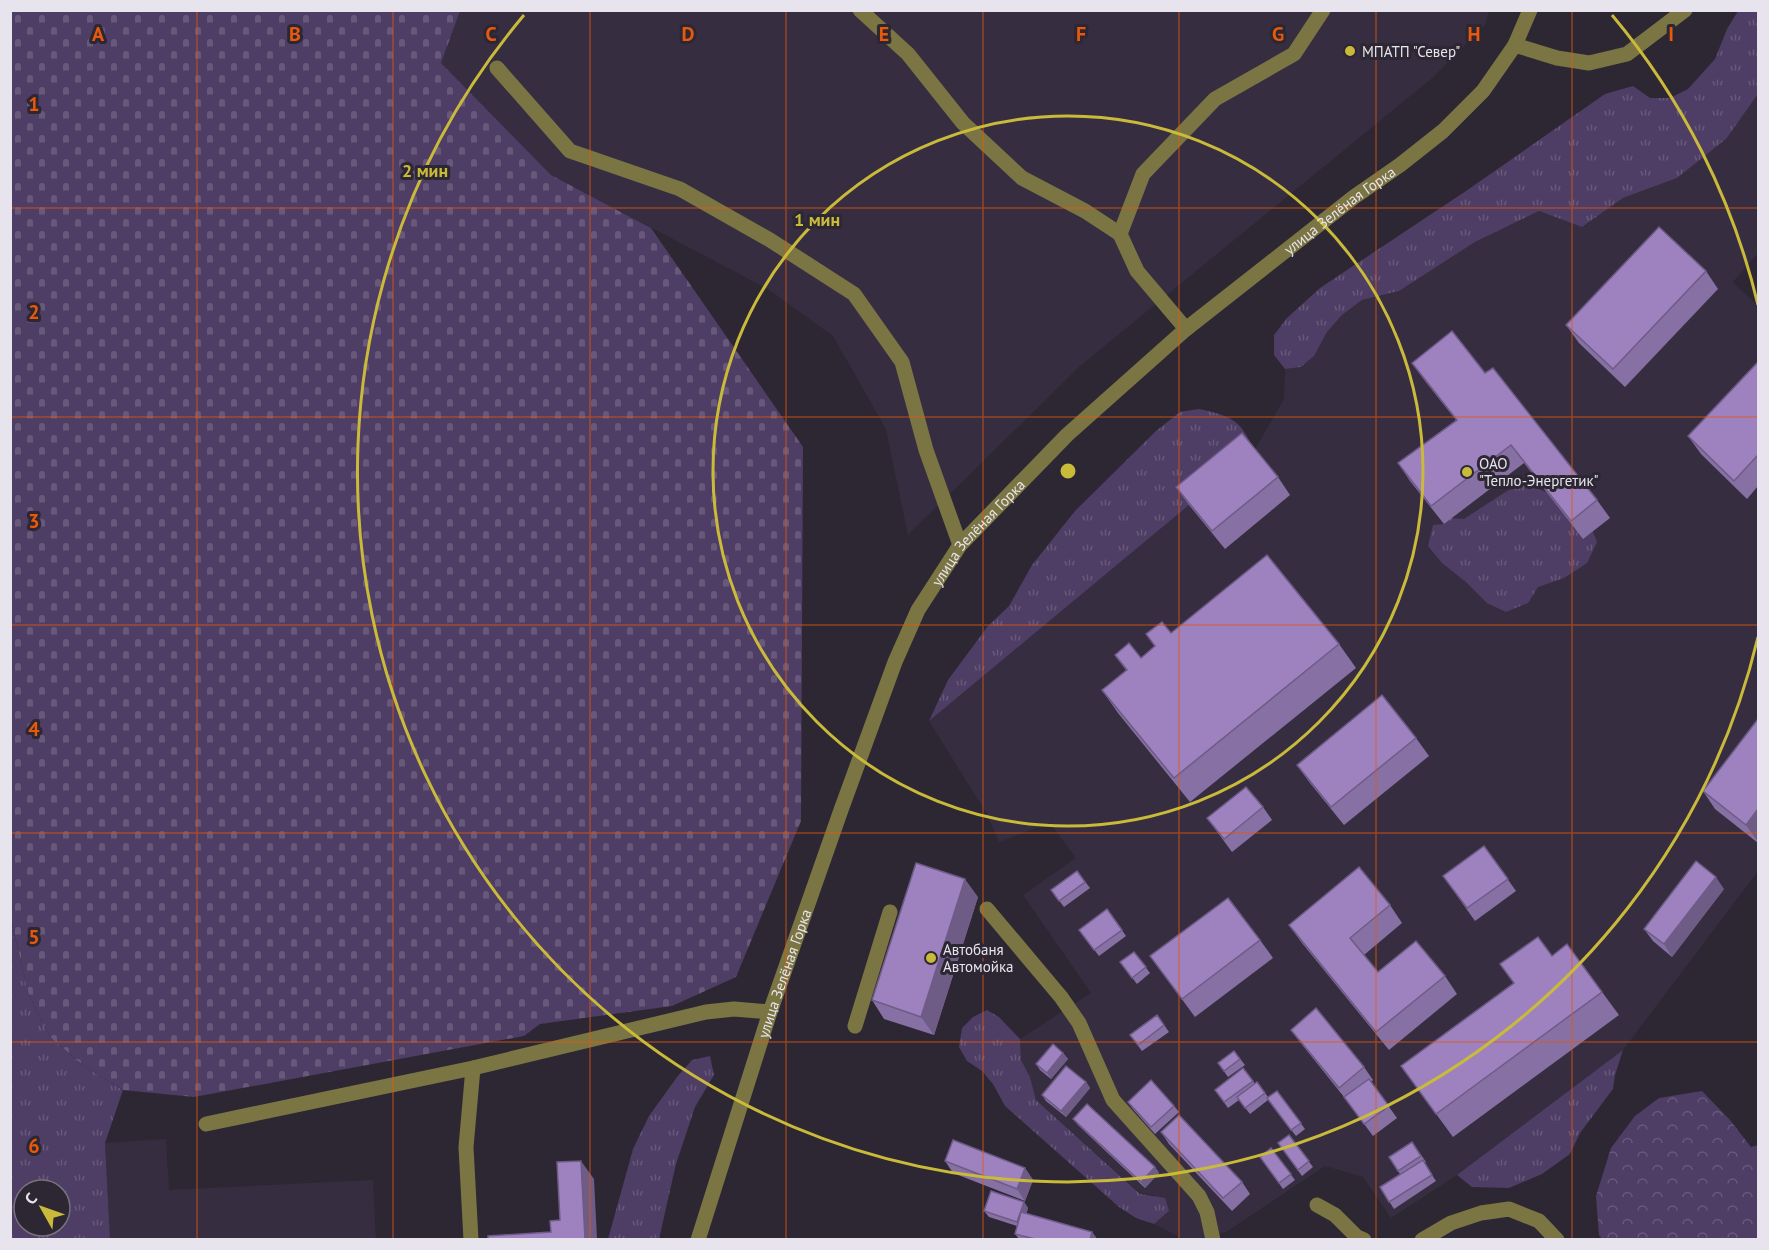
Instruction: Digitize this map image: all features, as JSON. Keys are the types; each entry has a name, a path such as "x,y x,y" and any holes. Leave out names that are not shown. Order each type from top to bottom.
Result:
{"street":[{"path":"860,10 908,54 963,123 1022,178 1085,211 1120,234 1137,270 1186,329"},
{"path":"1120,234 1143,174 1215,99 1293,54 1323,10"},
{"name":"улица Зелёная Горка","path":"698,1239 770,1012 896,662 918,610 960,544 1067,435 1186,329 1354,197 1443,131 1483,91 1515,45 1530,10"},
{"path":"1515,45 1557,58 1589,63 1627,54 1685,10"},
{"path":"497,68 570,151 680,189 770,240 854,294 902,362 926,450 960,544"},
{"path":"987,909 1061,997 1079,1023 1113,1100 1199,1196 1208,1212 1213,1239"},
{"path":"855,1026 890,912"},
{"path":"206,1124 473,1068 706,1012 734,1010 770,1012"},
{"path":"471,1239 466,1148 473,1068"},
{"path":"1317,1205 1335,1215 1357,1237 1364,1239"},
{"path":"1422,1239 1451,1223 1481,1213 1509,1209 1539,1221 1557,1239"}],"shaded area":[{"path":"460,10 1489,11 1485,25 1431,79 1080,366 908,535 886,429 833,336 768,289 551,175 441,63"},
{"path":"1758,94 1758,253 1733,282 1758,306 1758,871 1623,1050 1457,1175 1391,1218 1363,1177 1325,1166 1226,1232 1196,1239 1184,1239 1154,1224 1169,1211 1153,1195 1141,1194 1036,1100 1030,1077 1021,1060 1020,1039 1091,993 1023,895 1076,858 1050,823 999,842 987,814 929,721 1254,451 1284,399 1285,369 1301,367 1314,356 1327,332 1342,315 1362,300 1399,291 1475,242 1539,211 1582,227 1623,198 1677,178 1726,139"},
{"path":"166,1139 169,1190 373,1180 376,1239 110,1239 105,1143"}],"green space":[{"path":"10,11 460,11 441,63 551,175 651,228 803,447 801,821 736,977 672,1006 540,1024 524,1036 194,1097 123,1090 84,1066 50,1037 29,995 10,916"},
{"path":"1738,11 1758,11 1758,94 1726,139 1677,178 1623,198 1582,227 1539,211 1475,242 1399,291 1362,300 1342,315 1327,332 1314,356 1301,367 1285,369 1274,355 1274,335 1287,318 1320,288 1466,191 1605,94 1633,86 1650,98 1670,98 1688,89 1715,59 1727,29"},
{"path":"1199,409 1234,421 1244,432 1254,451 929,721 948,680 988,626 1009,606 1032,565 1075,511 1156,431 1180,412"},
{"path":"1526,484 1551,494 1588,519 1597,542 1587,563 1564,578 1538,587 1528,603 1506,612 1487,603 1442,563 1428,546 1433,525 1444,524 1450,518 1464,519 1507,491"},
{"path":"10,916 29,995 50,1037 84,1066 123,1090 105,1143 110,1239 11,1239"},
{"path":"987,1010 999,1017 1020,1039 1021,1060 1030,1077 1036,1100 1140,1194 1165,1198 1169,1211 1154,1224 1136,1218 1119,1207 1005,1106 993,1084 982,1071 967,1061 959,1047 962,1028 973,1017"},
{"path":"1623,1050 1613,1089 1580,1133 1570,1154 1542,1174 1509,1188 1472,1187 1457,1175"},
{"path":"710,1056 714,1075 695,1107 676,1164 659,1239 608,1239 633,1149 649,1116 692,1060"},
{"path":"1702,1091 1730,1120 1751,1147 1758,1145 1758,1239 1602,1239 1599,1235 1596,1196 1611,1148 1635,1116 1659,1098"}],"building":[{"path":"1659,227 1706,271 1613,369 1566,325"},
{"path":"1452,331 1485,373 1493,368 1597,500 1571,521 1511,445 1431,506 1398,463 1457,420 1412,363"},
{"path":"1758,362 1758,455 1734,481 1688,436"},
{"path":"1242,433 1278,477 1212,531 1176,487"},
{"path":"1267,555 1339,644 1174,778 1102,690 1127,670 1115,655 1129,643 1141,658 1155,646 1146,634 1162,622 1171,633"},
{"path":"1382,695 1416,738 1331,807 1297,765"},
{"path":"1758,719 1758,809 1746,825 1703,791"},
{"path":"1246,787 1263,807 1224,839 1207,818"},
{"path":"1484,846 1508,879 1467,908 1443,876"},
{"path":"1696,861 1716,877 1664,944 1644,929"},
{"path":"916,863 965,879 921,1017 872,1000"},
{"path":"1359,867 1390,905 1350,938 1378,972 1416,941 1445,976 1376,1032 1289,925"},
{"path":"1077,871 1085,882 1059,901 1051,890"},
{"path":"1228,898 1260,940 1182,999 1150,956"},
{"path":"1107,909 1122,930 1094,950 1079,930"},
{"path":"1538,937 1552,956 1567,944 1602,992 1436,1114 1401,1066 1514,983 1500,964"},
{"path":"1134,952 1146,967 1132,978 1120,962"},
{"path":"1316,1008 1364,1067 1339,1088 1291,1030"},
{"path":"1157,1015 1164,1025 1138,1045 1130,1035"},
{"path":"1053,1044 1063,1053 1047,1073 1036,1064"},
{"path":"1234,1051 1240,1059 1224,1071 1218,1063"},
{"path":"1066,1066 1086,1082 1061,1111 1042,1095"},
{"path":"1243,1068 1253,1081 1224,1102 1215,1090"},
{"path":"1369,1079 1389,1106 1364,1124 1344,1097"},
{"path":"1151,1080 1174,1106 1151,1127 1128,1102"},
{"path":"1257,1082 1265,1093 1245,1108 1237,1097"},
{"path":"1277,1091 1301,1123 1291,1130 1267,1098"},
{"path":"1087,1104 1155,1167 1141,1182 1073,1119"},
{"path":"1179,1115 1242,1182 1223,1198 1161,1132"},
{"path":"1289,1135 1309,1161 1298,1170 1278,1143"},
{"path":"953,1140 1025,1168 1017,1189 945,1161"},
{"path":"1412,1142 1421,1156 1398,1171 1389,1157"},
{"path":"1271,1148 1291,1174 1279,1183 1260,1157"},
{"path":"1423,1160 1432,1175 1389,1202 1380,1187"},
{"path":"581,1161 585,1239 488,1239 488,1236 551,1232 550,1221 560,1220 557,1162"},
{"path":"991,1191 1024,1202 1017,1222 984,1211"},
{"path":"1021,1212 1092,1232 1090,1239 1035,1239 1015,1234"}],"place":[{"name":"МПАТП \"Север\"","path":"1350,51"},
{"name":"ОАО \"Тепло-Энергетик\"","path":"1467,472"},
{"name":"Автобаня Автомойка","path":"931,958"}]}
